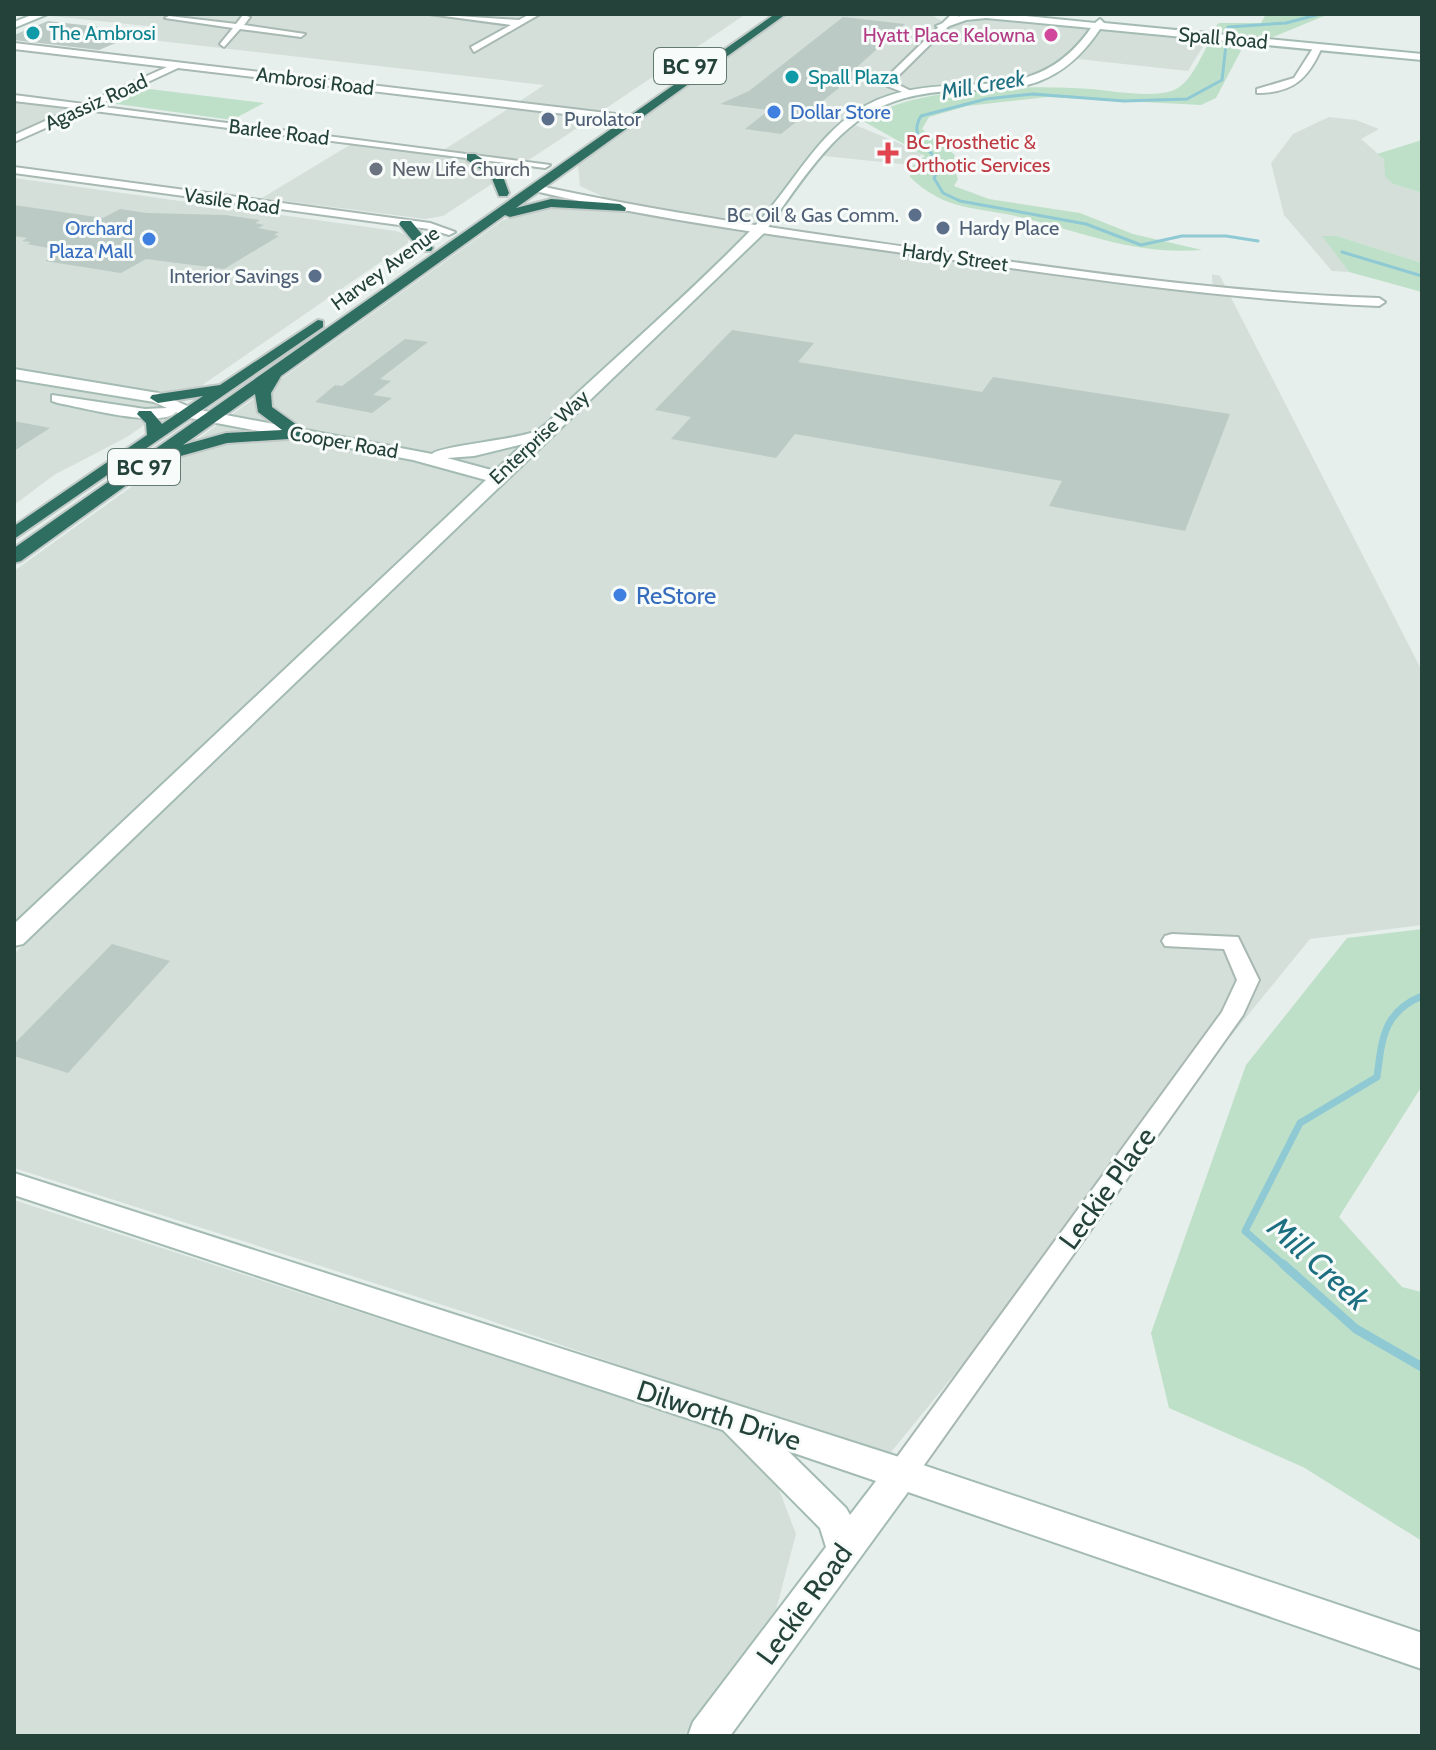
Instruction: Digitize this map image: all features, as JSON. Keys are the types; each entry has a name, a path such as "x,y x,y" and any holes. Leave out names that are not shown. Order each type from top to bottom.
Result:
{"highway":[{"name":"Harvey Avenue","path":"14,557 570,164 616,124 764,14"},
{"name":"Harvey Avenue","path":"14,534 503,193 616,124 781,14"},
{"path":"471,157 497,174 503,193"},
{"path":"570,164 570,179 575,187 620,208"},
{"path":"535,188 531,182 540,168"},
{"path":"493,219 529,206 551,203 620,208"},
{"path":"406,224 426,248"},
{"path":"443,254 452,240 449,232"},
{"path":"273,375 263,393 264,409 298,434"},
{"path":"158,398 228,387"},
{"path":"145,414 154,422 155,436"},
{"path":"135,473 188,447 226,438 298,434"}],"main road":[{"path":"14,19 27,14"},
{"path":"14,25 43,14"},
{"path":"935,14 944,24 964,17 987,15"},
{"name":"Spall Road","path":"975,14 1422,54"},
{"name":"Spall Road","path":"1017,14 1099,24"},
{"name":"Enterprise Way","path":"14,938 759,230 820,152 860,114 882,102 910,94 1008,83 1048,74 1067,64 1099,24"},
{"name":"Spall Road","path":"1238,38 1422,54"},
{"name":"Cooper Road","path":"14,374 158,398 190,413 415,455 496,477"},
{"name":"Cooper Road","path":"14,389 145,414 190,413"},
{"path":"415,455 474,451 540,436"},
{"name":"Dilworth Drive","path":"14,1184 902,1473 1422,1651"},
{"path":"735,1421 834,1519 844,1549"},
{"name":"Leckie Road","path":"707,1736 902,1473"}],"street":[{"path":"224,44 249,14"},
{"path":"433,14 519,23"},
{"path":"474,49 536,14"},
{"path":"910,94 890,84 891,78 957,14"},
{"path":"169,18 301,34"},
{"name":"Ambrosi Road","path":"14,46 616,124"},
{"path":"1260,91 1304,77 1318,47"},
{"name":"Agassiz Road","path":"14,139 178,65"},
{"name":"Barlee Road","path":"14,98 540,168"},
{"name":"Vasile Road","path":"14,170 430,226 449,232"},
{"name":"Hardy Street","path":"535,188 620,208 759,230 1180,288 1295,299 1379,302"},
{"name":"Leckie Place","path":"902,1473 1232,1015 1248,980 1231,942 1172,941"}],"shaded area":[{"path":"746,14 602,111 520,101 544,85 133,38 156,27 51,16"},
{"path":"783,14 930,14 947,24 981,17 1207,40 1188,71 1078,59 1053,75 1023,83 885,102 855,125 923,153 911,165 824,156 755,227 621,205 580,186 578,164"},
{"path":"14,101 64,105 71,108 14,133"},
{"path":"511,107 594,117 443,216 425,219 262,198 358,140 442,151"},
{"path":"1329,117 1356,120 1379,129 1361,139 1384,159 1393,184 1422,193 1422,263 1337,236 1323,236 1349,272 1332,271 1284,215 1271,163 1293,134"},
{"path":"14,178 396,231 409,236 408,243 127,437 54,475 14,505"},
{"path":"559,208 618,210 751,231 14,925 14,571 503,220 532,211"},
{"path":"762,234 1213,295 1212,274 1220,276 1422,671 1422,925 1310,939 887,1457 474,1315 14,1168 14,954"},
{"path":"14,1200 732,1433 773,1474 796,1534 776,1610 684,1736 14,1736"}],"green space":[{"path":"1266,14 1329,14 1273,37 1211,31 1219,23 1261,23"},
{"path":"1211,39 1245,43 1216,98 1201,105 1047,97 967,106 929,117 922,129 955,155 952,164 958,179 954,186 989,199 1080,213 1133,234 1202,250 1135,247 952,203 924,189 910,177 911,167 925,156 863,121 912,100 973,90 1037,87 1135,94 1168,92 1187,80"},
{"path":"141,88 264,103 232,120 110,103"},
{"path":"1422,140 1422,193 1393,184 1385,176 1384,159 1377,154"},
{"path":"1322,236 1337,236 1422,263 1422,292 1349,272"},
{"path":"1422,929 1422,1086 1339,1217 1402,1287 1422,1292 1422,1541 1303,1467 1169,1408 1151,1333 1246,1065 1347,938"}],"building":[{"name":"Spall Plaza","path":"843,17 905,24 837,85 839,88 781,134 745,129 769,110 720,104 749,91"},
{"name":"The Ambrosi","path":"48,21 142,32 99,50 14,40 14,35"},
{"name":"Orchard Plaza Mall","path":"14,205 103,218 120,209 147,213 225,215 260,220 255,223 264,225 258,228 279,232 274,235 279,236 224,269 146,259 121,273 45,261 64,251 27,244 31,242 22,241 27,238 14,236"},
{"path":"732,330 814,343 798,362 982,392 993,377 1230,414 1185,531 1049,506 1062,481 795,434 776,458 671,439 691,417 655,410"},
{"path":"405,339 428,342 380,379 391,381 373,395 392,398 372,413 315,402 335,385 342,386"},
{"path":"14,421 50,428 14,451"},
{"path":"112,944 170,961 68,1073 14,1056 14,1044"}],"waterway":[{"name":"Mill Creek","path":"1258,241 1226,236 1182,236 1141,245 1086,224 960,201 943,193 934,178 942,164 921,142 918,123 921,116 986,99 1033,94 1124,101 1187,99 1222,80 1228,27 1286,23 1320,14"},
{"name":"Mill Creek","path":"1342,252 1422,276"},
{"name":"Mill Creek","path":"1285,1266 1245,1231 1300,1123 1377,1077 1387,1028 1399,1010 1422,996"},
{"name":"Mill Creek","path":"1283,1264 1356,1329 1422,1367"}],"place":[{"name":"The Ambrosi","path":"33,33"},
{"name":"Hyatt Place Kelowna","path":"1051,35"},
{"name":"Spall Plaza","path":"792,77"},
{"name":"Dollar Store","path":"774,112"},
{"name":"Purolator","path":"548,119"},
{"name":"BC Prosthetic & Orthotic Services","path":"888,153"},
{"name":"New Life Church","path":"376,169"},
{"name":"BC Oil & Gas Comm.","path":"915,215"},
{"name":"Hardy Place","path":"943,228"},
{"name":"Orchard Plaza Mall","path":"149,239"},
{"name":"Interior Savings","path":"315,276"},
{"name":"ReStore","path":"620,595"}]}
